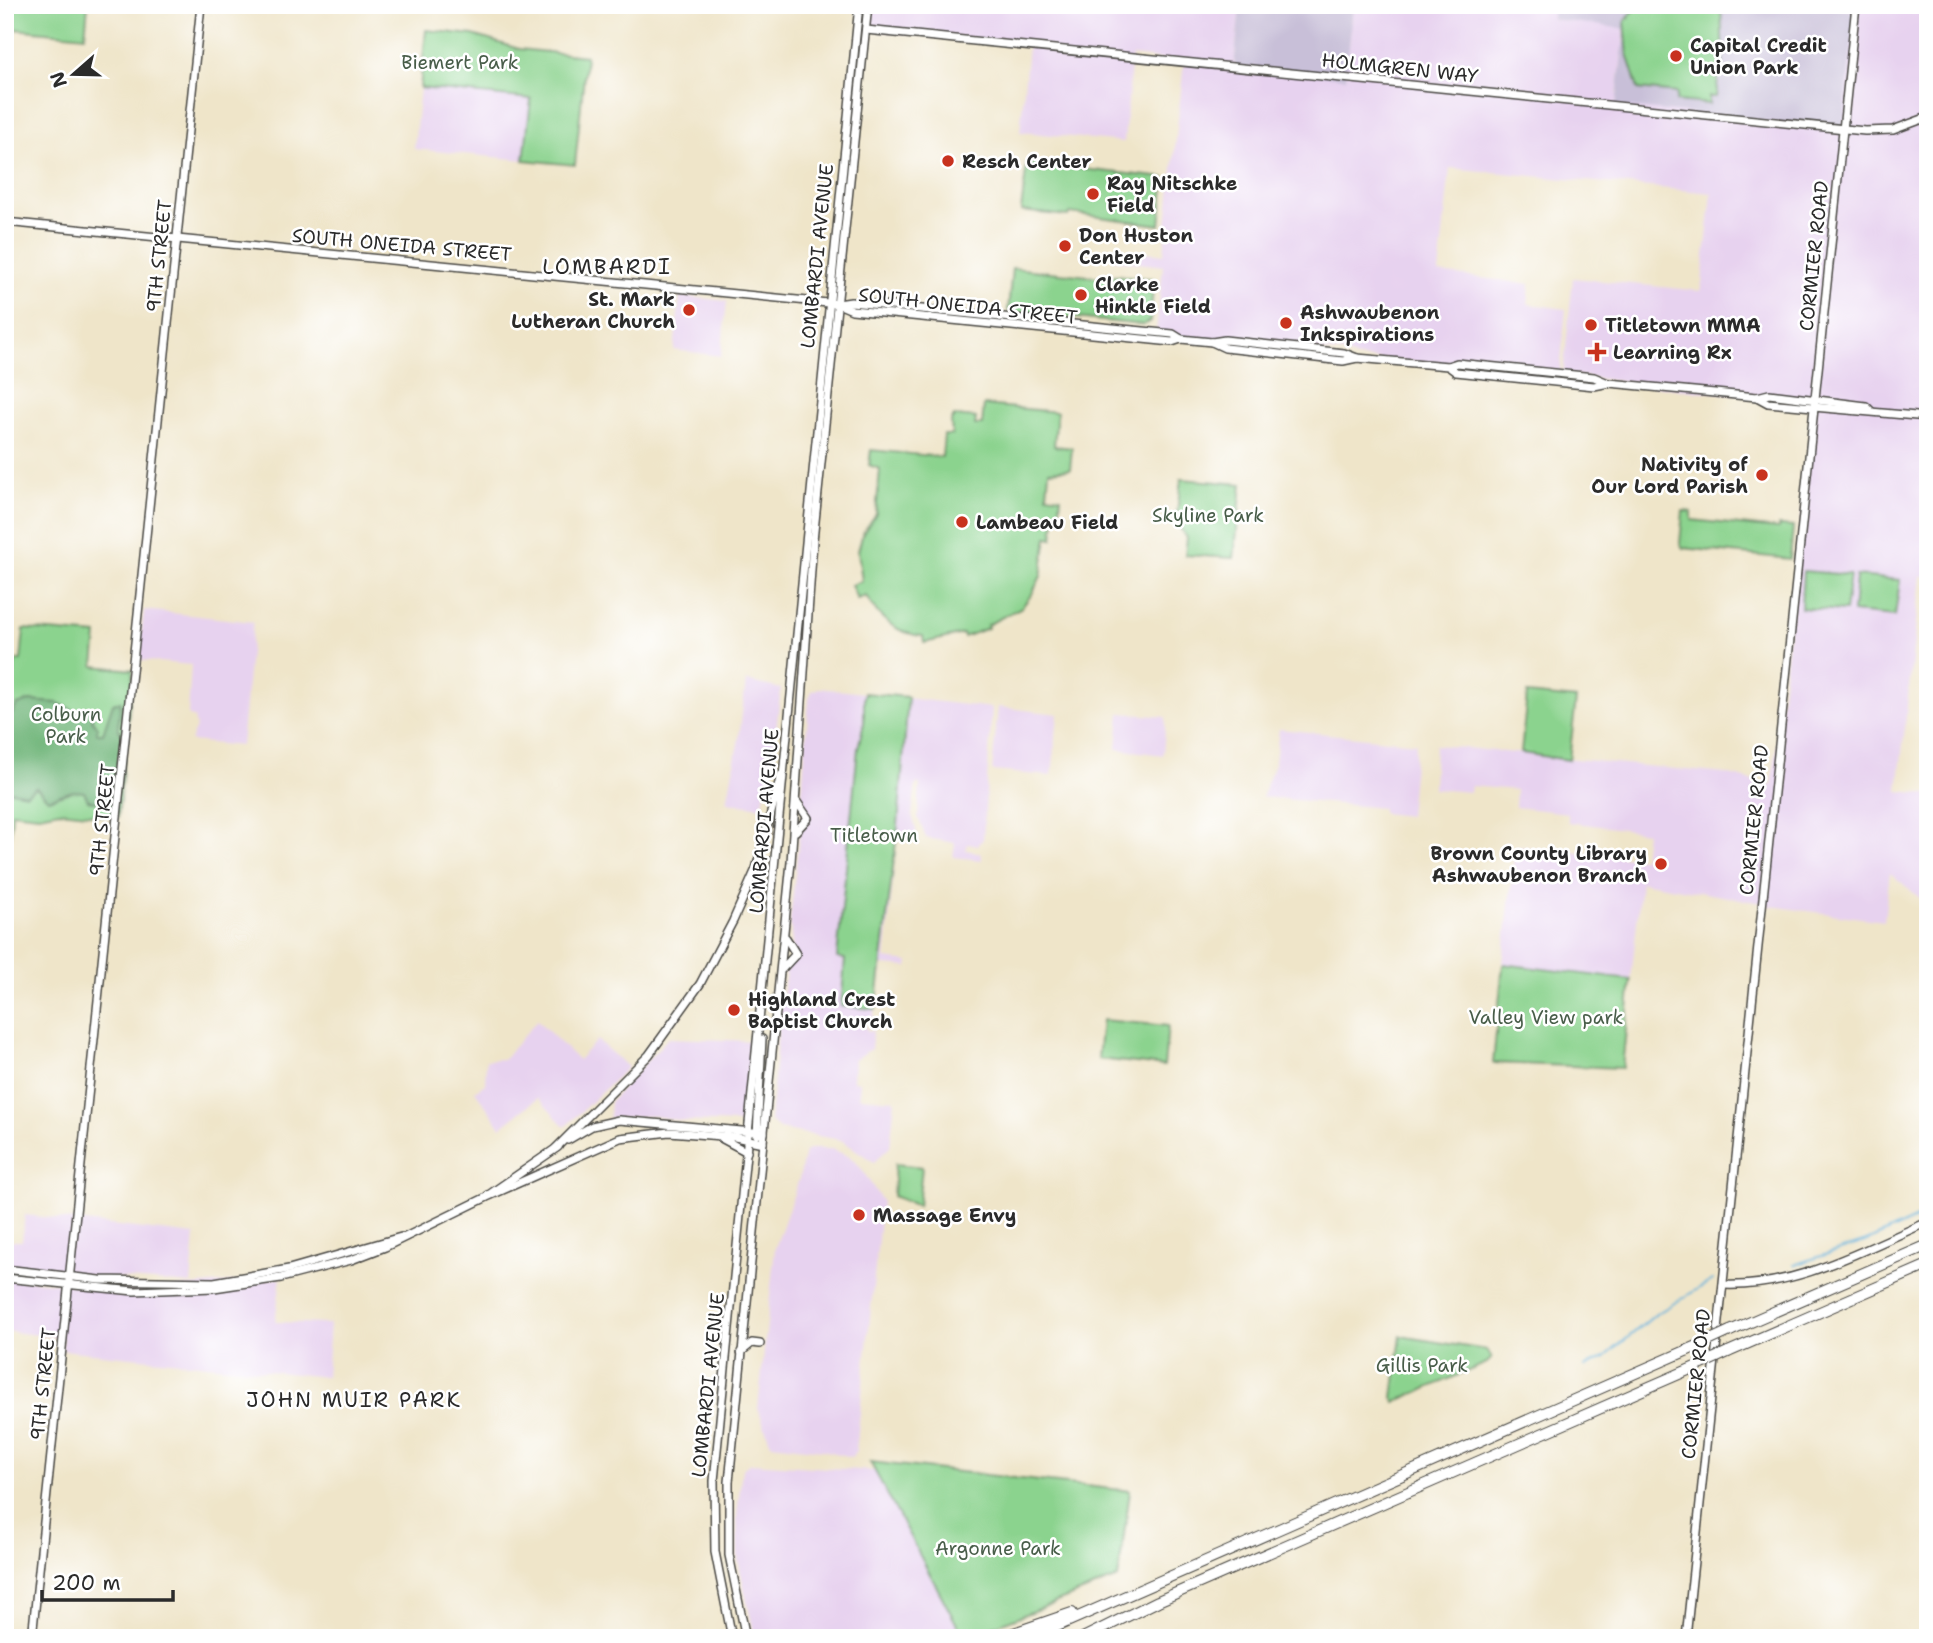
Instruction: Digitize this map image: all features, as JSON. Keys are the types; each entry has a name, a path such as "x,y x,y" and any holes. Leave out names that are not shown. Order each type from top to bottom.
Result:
{"highway":[{"path":"1030,1638 1704,1343 1928,1240"},
{"path":"1812,1294 1928,1245"},
{"path":"1083,1638 1158,1601 1928,1265"},
{"path":"1838,1305 1928,1272"},
{"path":"999,1638 1158,1582"},
{"path":"1075,1638 1124,1617"}],"street":[{"name":"9TH STREET","path":"32,1638 201,5"},
{"name":"LOMBARDI AVENUE","path":"746,1638 731,1573 728,1518 741,1352 763,1143 755,1134 760,1028 786,765 798,594 859,5"},
{"name":"LOMBARDI AVENUE","path":"732,1638 718,1579 712,1504 747,1152 755,1134 785,931 813,549 868,5"},
{"name":"CORMIER ROAD","path":"1686,1638 1856,5"},
{"name":"HOLMGREN WAY","path":"866,30 1843,129 1893,130 1928,117"},
{"name":"SOUTH ONEIDA STREET","path":"5,222 838,304 848,310 1172,342 1181,339 1212,342 1225,348 1343,361 1357,358 1448,366 1457,363 1594,377 1609,383 1757,397 1768,403 1866,406 1871,411 1928,417"},
{"path":"556,1148 645,1058 700,984 756,869 786,765"},
{"path":"794,834 807,818 796,798"},
{"path":"780,971 796,954 787,943 785,931"},
{"path":"487,1197 589,1127 619,1120 755,1134"},
{"path":"5,1269 160,1291 257,1282 347,1261 625,1137 656,1132 717,1136 755,1134"},
{"path":"717,1136 747,1152"},
{"path":"1723,1285 1746,1286 1799,1277 1928,1222"},
{"path":"5,1278 69,1280"},
{"path":"741,1352 756,1343 744,1332"}],"shaded area":[{"path":"868,5 1240,7 1234,66 1346,77 1353,5 1552,5 1552,19 1625,28 1616,105 1855,11 1803,5 1928,5 1928,576 1921,576 1898,791 1928,794 1928,905 1890,873 1884,921 1762,905 1641,882 1631,980 1503,964 1515,846 1643,859 1646,832 1568,822 1568,813 1515,807 1516,790 1471,786 1470,792 1433,789 1435,745 1726,774 1772,786 1814,400 1694,391 1563,374 1573,278 1701,291 1712,193 1450,168 1439,273 1530,284 1528,304 1566,309 1560,374 1357,358 1344,353 1212,342 1156,332 1163,266 1113,260 1114,249 1164,254 1184,62 1132,56 1124,142 1020,132 1028,46 866,30"},
{"path":"1223,5 1353,5 1346,78 1234,67 1240,7"},
{"path":"1552,5 1803,5 1855,11 1843,129 1616,106 1625,29 1552,19"},
{"path":"420,88 531,99 524,160 414,149"},
{"path":"680,296 727,301 721,356 674,350"},
{"path":"144,610 253,622 241,746 190,741 196,727 194,718 188,715 191,665 138,660"},
{"path":"746,681 781,689 773,754 762,807 727,802"},
{"path":"820,688 992,708 983,839 978,845 967,844 966,850 980,853 982,860 953,857 955,843 926,838 918,817 920,784 916,784 912,814 918,839 897,838 885,959 909,962 908,967 883,965 873,1019 864,1024 868,1031 873,1029 871,1049 854,1060 853,1081 860,1082 859,1097 895,1100 890,1147 874,1162 841,1140 779,1129 770,1121 780,1011 787,965 793,958 790,920 800,829 809,821 801,805 809,698 812,691"},
{"path":"998,707 1058,714 1052,776 992,771"},
{"path":"1120,713 1166,717 1163,755 1117,749"},
{"path":"1279,729 1416,743 1409,816 1382,813 1382,808 1262,797 1275,762"},
{"path":"537,1020 578,1060 597,1040 628,1067 565,1127 538,1098 501,1127 475,1091 485,1084 486,1060 504,1059"},
{"path":"668,1038 755,1041 743,1123 684,1121 653,1116 609,1118 610,1102"},
{"path":"810,1149 832,1149 850,1157 861,1168 882,1201 856,1452 851,1457 823,1450 771,1444 758,1409 775,1248 799,1179 805,1152"},
{"path":"25,1215 195,1235 191,1284 5,1269 5,1241 22,1241"},
{"path":"5,1278 134,1291 281,1278 275,1322 330,1324 326,1377 62,1350 63,1338 5,1331"},
{"path":"751,1463 875,1471 964,1638 755,1638 738,1560 737,1515 742,1469"}],"green space":[{"path":"5,5 88,5 85,36 5,28"},
{"name":"Capital Credit Union Park","path":"1638,5 1721,5 1723,66 1719,70 1716,97 1709,97 1709,104 1676,101 1677,93 1638,89 1628,57 1625,21"},
{"name":"Biemert Park","path":"426,30 473,35 519,49 586,56 575,165 524,160 531,99 420,88"},
{"name":"Ray Nitschke Field","path":"1027,163 1165,178 1160,225 1070,213 1068,216 1021,211"},
{"name":"Clarke Hinkle Field","path":"1012,268 1107,278 1115,275 1154,279 1150,321 1143,325 1008,311"},
{"name":"Lambeau Field","path":"984,405 1057,412 1054,446 1072,448 1070,469 1049,471 1047,495 1061,497 1059,514 1050,513 1050,518 1055,519 1053,538 1047,537 1041,576 1022,607 987,625 988,628 964,637 963,634 924,643 923,636 890,625 877,613 866,596 857,599 851,585 862,581 858,551 863,533 876,514 880,469 869,465 871,450 942,457 944,435 952,435 951,422 954,416 976,418 975,425 982,425"},
{"name":"Skyline Park","path":"1181,479 1242,484 1234,558 1185,555 1187,538 1176,522"},
{"path":"1683,511 1692,512 1692,520 1778,529 1779,526 1793,527 1790,559 1683,548 1680,543"},
{"path":"1803,571 1850,575 1845,611 1801,608"},
{"path":"1856,576 1900,580 1895,616 1853,612"},
{"name":"Colburn Park","path":"24,629 97,635 94,666 133,670 118,817 59,811 39,815 12,812 5,909 5,691 11,691 15,660 21,660"},
{"name":"Titletown","path":"864,693 908,697 898,825 876,1009 841,1006 845,959 837,958 858,748 864,723"},
{"path":"1527,694 1576,699 1569,760 1521,753"},
{"path":"29,701 58,703 79,713 94,709 92,720 97,726 97,733 103,733 113,703 121,701 118,727 123,737 112,790 114,798 98,802 88,800 84,792 73,791 48,799 36,787 26,794 5,790 5,726 17,705"},
{"name":"Valley View park","path":"1503,964 1631,980 1622,1068 1493,1063"},
{"path":"1102,1020 1168,1026 1164,1066 1098,1059"},
{"path":"895,1164 922,1167 918,1206 893,1196"},
{"name":"Gillis Park","path":"1401,1336 1486,1350 1492,1358 1487,1363 1395,1402 1393,1397"},
{"name":"Argonne Park","path":"870,1462 1130,1491 1118,1578 964,1638"}],"waterway":[{"path":"1794,1265 1867,1241 1928,1213"},
{"path":"1585,1367 1605,1357 1656,1314 1713,1280"}],"place":[{"name":"Capital Credit Union Park","path":"1676,56"},
{"name":"Resch Center","path":"948,161"},
{"name":"Ray Nitschke Field","path":"1093,194"},
{"name":"Don Huston Center","path":"1065,246"},
{"name":"Clarke Hinkle Field","path":"1081,295"},
{"name":"St. Mark Lutheran Church","path":"689,310"},
{"name":"Ashwaubenon Inkspirations","path":"1286,323"},
{"name":"Titletown MMA","path":"1591,325"},
{"name":"Learning Rx","path":"1597,352"},
{"name":"Nativity of Our Lord Parish","path":"1762,475"},
{"name":"Lambeau Field","path":"962,522"},
{"name":"Brown County Library Ashwaubenon Branch","path":"1661,864"},
{"name":"Highland Crest Baptist Church","path":"734,1010"},
{"name":"Massage Envy","path":"859,1215"}],"district":[{"name":"LOMBARDI","path":"607,267"},
{"name":"JOHN MUIR PARK","path":"354,1400"}]}
